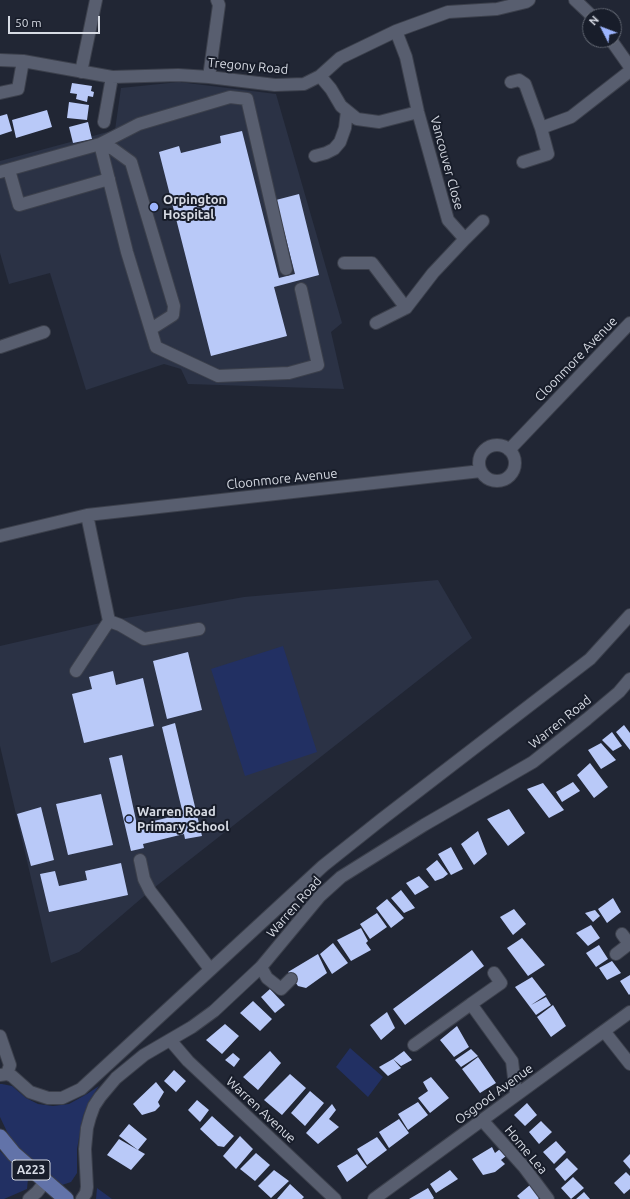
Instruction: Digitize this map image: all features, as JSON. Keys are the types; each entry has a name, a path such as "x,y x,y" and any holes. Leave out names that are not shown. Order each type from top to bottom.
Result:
{"main road":[{"name":"A223","path":"0,1137 14,1154 66,1199"}],"street":[{"path":"81,72 96,0"},
{"path":"209,77 219,5 217,0"},
{"name":"Tregony Road","path":"0,60 23,62 112,78 178,75 275,85 304,84 320,76 340,58 396,31 448,12 498,9 529,0"},
{"path":"575,0 584,8"},
{"name":"Vancouver Close","path":"396,31 406,57 418,112 448,220 465,239"},
{"path":"616,48 630,68"},
{"path":"0,93 18,89 23,62"},
{"path":"541,128 571,117 630,71"},
{"name":"Vancouver Close","path":"320,76 331,89 340,106 357,119 379,122 418,112"},
{"path":"104,122 112,78"},
{"path":"512,82 519,80 524,84 541,128 548,154 523,162"},
{"path":"109,179 19,205 4,171 100,144 147,121 230,97 247,99 286,269"},
{"path":"315,156 334,149 340,142 345,128 347,111"},
{"path":"100,144 127,252 156,348 218,376 289,374 318,365 301,289"},
{"path":"100,144 113,149 131,162 174,306 173,315 151,329"},
{"path":"376,323 406,308 433,273 483,221"},
{"path":"344,263 372,264 406,308"},
{"name":"Cloonmore Avenue","path":"509,450 630,323"},
{"path":"0,347 44,332"},
{"path":"498,445 509,450 515,460 516,465 514,471 506,479 500,481 488,479 481,470 479,464 480,458 487,448 498,445"},
{"name":"Cloonmore Avenue","path":"0,536 87,515 481,470"},
{"path":"76,671 109,621 87,515"},
{"name":"Warren Road","path":"4,1075 16,1080 30,1092 41,1097 48,1098 62,1098 75,1093 88,1084 210,969 323,866 590,659 630,615"},
{"path":"109,621 120,625 144,639 199,629"},
{"name":"Warren Road","path":"82,1199 86,1193 85,1166 87,1128 94,1106 108,1087 125,1070 144,1055 192,1027 214,1011 261,967 320,896 341,877 424,825 533,762 619,692 630,679"},
{"path":"140,860 144,878 150,891 210,969"},
{"path":"616,954 630,945 622,934"},
{"path":"261,967 267,978 281,989 291,979"},
{"path":"414,1045 501,983 494,973"},
{"path":"471,1004 512,1061 516,1095"},
{"name":"Osgood Avenue","path":"374,1199 630,1012"},
{"path":"604,1031 630,1064"},
{"path":"0,1036 10,1065 4,1075"},
{"name":"Warren Avenue","path":"170,1040 188,1061 336,1199"},
{"name":"Home Lea","path":"482,1120 524,1167 548,1199"},
{"path":"28,1199 37,1192 45,1182"}],"shaded area":[{"name":"Orpington Hospital","path":"179,82 276,94 342,323 331,332 344,389 188,384 181,369 164,364 86,390 50,273 9,284 0,253 0,161 115,130 121,88"},
{"name":"Warren Road Primary School","path":"438,580 472,638 150,891 79,952 51,963 0,746 0,646 109,621 244,597"},
{"path":"283,646 317,752 245,776 211,669"},
{"path":"350,1048 383,1077 368,1097 336,1067"},
{"path":"0,1084 12,1086 26,1098 38,1104 53,1106 69,1104 99,1086 89,1101 83,1116 77,1149 77,1173 71,1182 62,1185 34,1162 10,1138 0,1117"},
{"path":"0,1151 28,1179 27,1189 4,1199 0,1199"},
{"path":"97,1188 112,1199 96,1199"}],"building":[{"path":"72,83 92,86 91,91 94,92 93,97 88,96 87,102 76,99 77,94 70,93"},
{"path":"69,102 89,105 87,120 67,118"},
{"path":"47,110 52,127 16,138 12,120"},
{"path":"7,114 12,131 0,135 0,116"},
{"path":"88,122 92,139 73,143 69,127"},
{"path":"242,131 279,278 295,274 276,200 299,194 319,275 274,287 287,336 211,356 159,152 179,146 181,153 221,143 220,136"},
{"path":"188,652 202,710 167,719 153,661"},
{"path":"113,671 116,685 143,678 154,726 84,743 72,694 92,689 89,677"},
{"path":"175,723 202,836 185,839 184,834 143,844 144,848 131,851 109,758 122,755 137,825 183,814 162,727"},
{"path":"624,725 630,733 630,750 616,732"},
{"path":"612,732 622,746 613,751 602,740"},
{"path":"601,743 616,760 601,769 588,750"},
{"path":"590,763 608,787 594,798 577,775"},
{"path":"573,782 580,791 562,802 556,792"},
{"path":"543,783 564,810 549,818 527,789"},
{"path":"101,794 113,845 68,855 56,804"},
{"path":"41,807 54,860 31,866 17,814"},
{"path":"509,809 525,833 508,846 487,819"},
{"path":"478,831 487,854 474,865 461,844"},
{"path":"451,847 463,869 451,875 438,854"},
{"path":"437,860 448,874 435,881 426,869"},
{"path":"121,863 128,895 49,912 40,874 55,871 59,886 87,880 85,871"},
{"path":"419,876 429,887 415,895 406,883"},
{"path":"401,890 415,908 404,913 391,898"},
{"path":"613,898 621,912 607,923 598,909"},
{"path":"387,899 404,918 391,928 376,908"},
{"path":"514,909 526,924 513,935 500,917"},
{"path":"595,910 600,916 593,922 585,913"},
{"path":"377,913 387,927 370,939 360,924"},
{"path":"591,925 600,938 588,946 576,933"},
{"path":"361,928 368,941 366,943 371,950 351,961 337,940"},
{"path":"522,938 545,965 528,976 507,948"},
{"path":"333,943 348,963 332,974 320,954"},
{"path":"599,945 608,959 596,967 586,953"},
{"path":"472,950 484,966 405,1025 393,1009"},
{"path":"318,954 327,973 306,988 298,986 288,972"},
{"path":"612,961 621,973 607,980 599,968"},
{"path":"630,975 630,994 629,995 620,981"},
{"path":"532,977 546,995 531,1005 546,997 551,1005 536,1015 515,987"},
{"path":"270,989 285,1005 275,1013 261,997"},
{"path":"253,1001 272,1019 260,1031 240,1013"},
{"path":"553,1005 566,1026 551,1037 537,1017"},
{"path":"387,1012 395,1028 381,1040 370,1025"},
{"path":"225,1024 239,1036 222,1054 206,1040"},
{"path":"457,1026 469,1047 454,1057 440,1040"},
{"path":"471,1049 478,1056 461,1067 455,1060"},
{"path":"270,1051 281,1063 258,1090 243,1077"},
{"path":"404,1051 412,1060 401,1066 393,1059"},
{"path":"233,1053 240,1059 234,1067 225,1060"},
{"path":"478,1057 496,1083 480,1093 462,1069"},
{"path":"393,1059 401,1068 388,1076 379,1067"},
{"path":"174,1070 186,1081 176,1092 164,1081"},
{"path":"290,1074 306,1088 282,1115 264,1100"},
{"path":"431,1077 449,1098 430,1113 418,1098 428,1091 423,1082"},
{"path":"156,1082 164,1092 158,1102 160,1106 155,1111 142,1115 133,1104"},
{"path":"310,1091 324,1103 305,1126 291,1113"},
{"path":"197,1100 209,1110 200,1122 188,1110"},
{"path":"418,1102 428,1115 408,1130 398,1114"},
{"path":"527,1103 537,1115 525,1126 514,1115"},
{"path":"332,1104 336,1110 329,1119 339,1127 318,1144 306,1133"},
{"path":"212,1116 234,1136 224,1147 218,1146 200,1129"},
{"path":"399,1119 409,1133 389,1148 379,1132"},
{"path":"541,1121 552,1132 539,1144 529,1132"},
{"path":"129,1124 147,1139 138,1150 119,1136"},
{"path":"240,1136 253,1149 236,1169 223,1156"},
{"path":"377,1137 387,1150 367,1165 357,1149"},
{"path":"119,1139 145,1154 131,1170 107,1155"},
{"path":"556,1141 566,1152 554,1164 543,1152"},
{"path":"492,1147 495,1153 500,1149 506,1156 501,1160 505,1164 495,1172 483,1175 472,1159"},
{"path":"256,1153 270,1165 255,1181 240,1169"},
{"path":"357,1154 367,1167 347,1182 337,1166"},
{"path":"630,1154 630,1169 623,1161"},
{"path":"567,1158 578,1169 565,1181 555,1169"},
{"path":"274,1170 289,1181 271,1198 258,1186"},
{"path":"450,1170 458,1179 436,1193 430,1184"},
{"path":"626,1172 630,1176 630,1189 624,1194 614,1183"},
{"path":"573,1177 584,1188 571,1199 561,1188"},
{"path":"290,1184 304,1197 302,1199 277,1199"},
{"path":"530,1185 541,1196 538,1199 520,1199 517,1196"},
{"path":"428,1188 434,1198 433,1199 409,1199"},
{"path":"584,1192 590,1199 576,1199"}],"place":[{"name":"Orpington Hospital","path":"154,207"},
{"name":"Warren Road Primary School","path":"129,819"}]}
